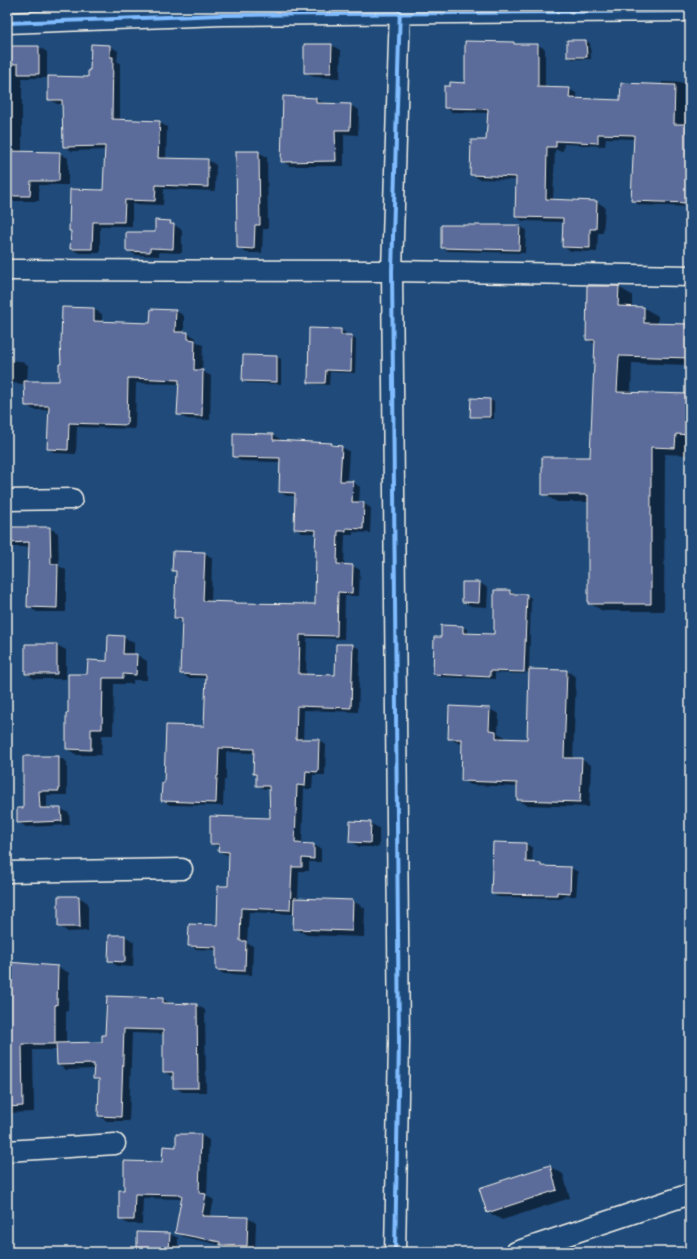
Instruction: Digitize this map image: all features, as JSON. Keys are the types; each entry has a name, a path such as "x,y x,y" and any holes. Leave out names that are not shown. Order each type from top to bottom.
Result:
{"street":[{"path":"7,23 62,14 222,11 595,9 690,12"},
{"path":"395,1252 399,1034 392,271 400,10"},
{"path":"7,270 392,271 690,276"},
{"path":"7,500 72,499"},
{"path":"7,872 182,869"},
{"path":"7,1151 115,1144"},
{"path":"516,1252 690,1194"}],"building":[{"path":"567,40 586,40 587,57 567,57"},
{"path":"465,41 538,44 538,87 570,88 569,98 620,100 621,83 675,85 674,124 690,124 690,203 631,201 634,135 598,134 598,143 556,141 556,147 547,147 546,199 597,201 596,229 590,229 590,248 562,247 563,218 515,217 516,177 470,175 471,140 486,140 488,109 444,108 444,86 450,86 450,82 465,83"},
{"path":"91,44 110,45 110,57 113,57 112,119 160,121 158,158 208,159 208,187 156,185 155,201 125,200 124,222 93,222 92,249 70,249 70,189 103,190 105,146 63,147 62,100 48,100 48,76 88,77 88,70 90,70"},
{"path":"304,44 332,44 331,73 304,73"},
{"path":"7,46 39,46 39,74 18,74 18,64 7,64"},
{"path":"283,96 316,98 316,103 351,104 350,130 335,130 336,161 281,162"},
{"path":"7,151 60,152 59,181 31,181 30,196 7,196"},
{"path":"236,151 259,151 260,225 255,225 254,249 237,248"},
{"path":"155,220 171,221 170,224 174,224 173,249 150,248 150,252 126,251 126,232 155,232"},
{"path":"441,225 520,225 519,250 441,248"},
{"path":"587,286 619,286 618,306 644,307 644,323 690,324 690,358 619,356 617,392 690,394 690,435 676,434 675,448 651,447 651,604 588,604 588,495 542,495 542,457 590,457 595,340 586,340"},
{"path":"62,307 94,308 94,321 150,323 151,309 176,310 175,332 188,332 188,339 195,340 194,370 203,370 202,416 177,415 179,380 130,378 128,379 127,425 69,423 68,450 47,449 49,406 25,406 24,381 59,381 59,364 61,364 60,343"},
{"path":"309,328 341,329 341,335 352,335 351,371 326,370 325,383 308,383"},
{"path":"243,355 277,356 277,382 242,381"},
{"path":"471,398 490,399 490,417 470,417"},
{"path":"233,433 273,434 273,440 332,443 331,445 342,446 340,481 353,481 352,502 364,502 363,529 346,528 346,531 338,531 337,564 353,565 352,593 338,592 337,636 300,635 299,674 335,675 336,644 353,644 351,708 297,706 296,739 319,739 318,772 306,771 305,786 297,785 295,843 314,844 314,859 302,858 302,867 292,867 290,910 241,908 240,941 246,941 245,971 216,970 216,947 188,946 189,924 217,925 218,886 228,886 229,852 218,851 219,844 210,844 210,816 270,818 269,786 256,786 256,774 253,774 254,749 219,748 216,803 161,801 162,783 164,783 166,725 204,726 206,675 180,674 182,618 174,618 176,571 172,571 173,551 205,552 203,601 315,604 316,530 294,529 295,493 279,492 280,458 233,457"},
{"path":"7,527 50,527 51,564 58,564 57,608 27,607 29,542 7,543"},
{"path":"462,582 480,582 479,603 462,602"},
{"path":"494,590 510,590 510,594 527,594 524,672 490,671 490,677 433,674 434,637 441,637 441,625 463,626 463,633 494,634"},
{"path":"108,635 124,636 123,654 137,654 136,675 123,674 123,678 103,678 102,729 91,729 91,750 66,749 68,674 87,674 88,660 107,661"},
{"path":"25,644 57,644 57,674 25,674"},
{"path":"529,669 567,670 564,758 582,758 580,802 517,800 517,783 461,781 462,739 448,739 449,706 490,708 489,730 496,731 496,738 527,739"},
{"path":"23,756 59,756 59,791 39,791 40,808 61,808 62,821 17,823 17,808 23,808"},
{"path":"350,821 371,822 370,843 349,842"},
{"path":"493,842 526,843 526,862 541,863 541,866 571,867 570,893 557,892 557,895 491,894"},
{"path":"58,896 79,896 80,927 58,927"},
{"path":"294,898 353,900 352,931 293,929"},
{"path":"109,935 125,935 125,962 108,961"},
{"path":"7,962 58,966 57,1005 55,1005 55,1044 22,1044 23,1106 7,1107"},
{"path":"107,996 163,998 163,1003 197,1004 198,1088 173,1088 173,1072 163,1072 163,1030 124,1029 121,1117 98,1116 99,1079 93,1079 94,1064 57,1065 56,1043 102,1042 102,1035 105,1035"},
{"path":"176,1134 201,1134 199,1193 206,1194 202,1216 248,1217 247,1246 220,1245 220,1242 175,1233 182,1195 135,1194 134,1220 119,1220 119,1190 124,1190 124,1161 162,1162 163,1146 176,1147"},
{"path":"550,1165 557,1190 487,1213 479,1188"},
{"path":"137,1232 170,1233 169,1252 137,1252"}],"cycle path":[{"path":"395,1252 399,1042 392,271 400,7"},
{"path":"7,23 222,15 690,11"}]}
